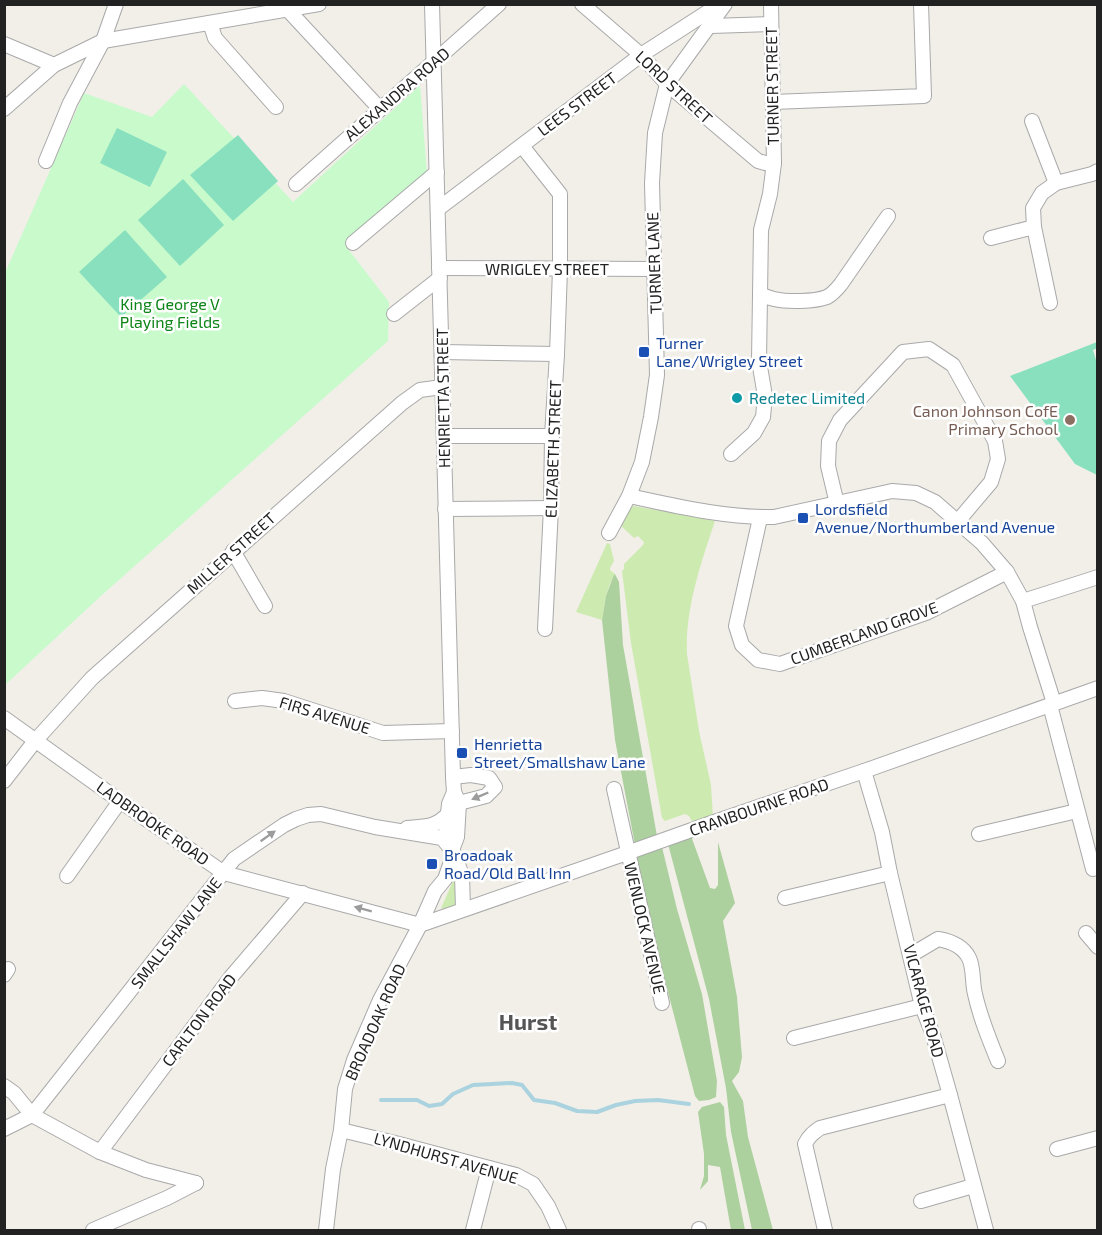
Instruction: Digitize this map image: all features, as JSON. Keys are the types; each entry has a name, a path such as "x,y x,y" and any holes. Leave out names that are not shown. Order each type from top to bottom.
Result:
{"street":[{"path":"46,161 70,103 103,40 116,4"},
{"path":"4,109 54,65 103,40 210,23 288,7 319,4"},
{"name":"HENRIETTA STREET","path":"432,4 453,777 457,837 452,850"},
{"name":"ALEXANDRA ROAD","path":"296,184 499,4"},
{"name":"LORD STREET","path":"582,4 641,55 667,84 758,161 771,163"},
{"name":"LEES STREET","path":"438,209 641,55 720,4"},
{"name":"TURNER LANE","path":"609,533 629,496 642,462 657,375 652,183 655,133 667,84 725,4"},
{"name":"TURNER STREET","path":"731,454 754,433 763,417 765,396 759,361 760,294 761,230 770,194 771,4"},
{"path":"772,102 924,96 921,4"},
{"path":"288,7 380,109"},
{"path":"210,23 215,38 276,107"},
{"path":"711,26 771,24"},
{"path":"4,44 54,65"},
{"path":"1032,121 1056,183"},
{"name":"ELIZABETH STREET","path":"522,146 560,194 560,269 545,629"},
{"path":"1050,303 1034,227 1033,208 1042,193 1056,183 1098,171"},
{"path":"353,243 437,172"},
{"path":"760,294 772,299 787,300 819,299 828,296 841,284 888,216"},
{"path":"991,238 1034,227"},
{"name":"WRIGLEY STREET","path":"440,273 654,269"},
{"path":"394,314 440,273"},
{"path":"837,504 828,466 829,441 840,420 903,352 929,349 953,365 995,441 998,459 991,482 958,522"},
{"path":"441,352 557,354"},
{"name":"MILLER STREET","path":"4,782 35,741 92,678 402,403 420,390 442,387"},
{"path":"444,436 552,436"},
{"path":"629,496 722,514 760,518 774,517 892,491 916,493 935,502 982,543 1007,573 1023,601 1052,704 1093,869 1098,868"},
{"path":"445,509 551,508"},
{"name":"CUMBERLAND GROVE","path":"760,518 736,626 742,645 758,660 780,664 926,613 1007,573"},
{"path":"233,551 265,606"},
{"path":"1023,601 1098,577"},
{"name":"CRANBOURNE ROAD","path":"420,925 1098,688"},
{"name":"FIRS AVENUE","path":"235,701 262,698 284,701 383,733 452,731"},
{"name":"LADBROOKE ROAD","path":"4,718 224,873 420,925"},
{"name":"VICARAGE ROAD","path":"864,771 882,832 922,1006 933,1035 986,1230"},
{"path":"453,777 471,775 489,778 495,787 486,796 456,798"},
{"name":"WENLOCK AVENUE","path":"614,789 630,852 662,1003"},
{"name":"HENRIETTA STREET","path":"452,850 446,833 449,804 456,798"},
{"path":"67,876 120,801"},
{"path":"979,834 1077,812"},
{"name":"SMALLSHAW LANE","path":"4,1129 32,1115 234,860 284,825 308,815 321,814 390,830 442,838 452,850"},
{"name":"SMALLSHAW LANE","path":"390,830 431,826 448,814"},
{"path":"452,850 462,875 463,909"},
{"name":"BROADOAK ROAD","path":"326,1230 345,1089 354,1060 380,1000 420,925 435,891 444,879 451,862 452,850"},
{"path":"785,898 890,873"},
{"name":"CARLTON ROAD","path":"100,1152 231,977 303,893"},
{"path":"1086,933 1098,947"},
{"path":"911,956 938,939 951,942 962,949 970,959 975,993 985,1031 998,1061"},
{"path":"794,1038 922,1006"},
{"path":"4,1086 14,1093 32,1115 100,1152 146,1170 195,1183 167,1198 93,1230"},
{"path":"825,1230 806,1144 812,1133 820,1128 950,1095"},
{"name":"LYNDHURST AVENUE","path":"341,1130 516,1176 533,1184 549,1206 559,1230"},
{"path":"1057,1149 1098,1138"},
{"path":"473,1230 489,1168"},
{"path":"921,1201 974,1186"}],"green space":[{"name":"King George V Playing Fields","path":"184,84 293,202 420,85 427,174 345,245 389,302 388,341 102,595 5,685 5,273 84,93 152,117"},
{"path":"117,128 167,152 150,187 100,163"},
{"path":"238,135 278,181 233,221 190,175"},
{"path":"183,179 224,225 180,266 138,220"},
{"path":"125,230 167,277 121,317 79,272"},
{"name":"Canon Johnson CofE Primary School","path":"1097,342 1097,348 1093,350 1098,367 1097,475 1075,464 1010,376"},
{"path":"634,506 715,521 695,586 687,637 687,654 699,731 711,785 713,817 693,823 685,814 665,821 662,818 631,643 622,571 624,564 644,542 638,536 634,538 620,525 628,508"},
{"path":"607,543 610,544 614,561 610,570 615,574 608,590 602,620 576,612"},
{"path":"615,574 619,582 623,645 657,836 635,845 615,740 602,620 606,596"},
{"path":"691,836 710,888 715,889 718,885 718,842 735,903 723,921 737,997 742,1057 739,1072 732,1081 743,1101 748,1137 773,1230 752,1230 731,1132 726,1088 709,999 668,844"},
{"path":"662,847 677,909 702,994 717,1081 716,1097 709,1100 699,1101 695,1096 636,857"},
{"path":"457,878 456,906 441,908 454,879"},
{"path":"720,1102 724,1107 726,1135 745,1230 731,1230 720,1167 708,1165 708,1181 700,1190 704,1176 704,1154 698,1112 702,1107"}],"waterway":[{"path":"381,1100 417,1100 429,1106 442,1104 453,1094 473,1085 512,1083 522,1085 534,1100 555,1103 577,1111 597,1112 635,1101 658,1100 689,1104"}],"place":[{"name":"Turner Lane/Wrigley Street","path":"644,352"},
{"name":"Redetec Limited","path":"737,398"},
{"name":"Canon Johnson CofE Primary School","path":"1070,420"},
{"name":"Lordsfield Avenue/Northumberland Avenue","path":"803,518"},
{"name":"Henrietta Street/Smallshaw Lane","path":"462,753"},
{"name":"Broadoak Road/Old Ball Inn","path":"432,864"}],"district":[{"name":"Hurst","path":"528,1022"}]}
